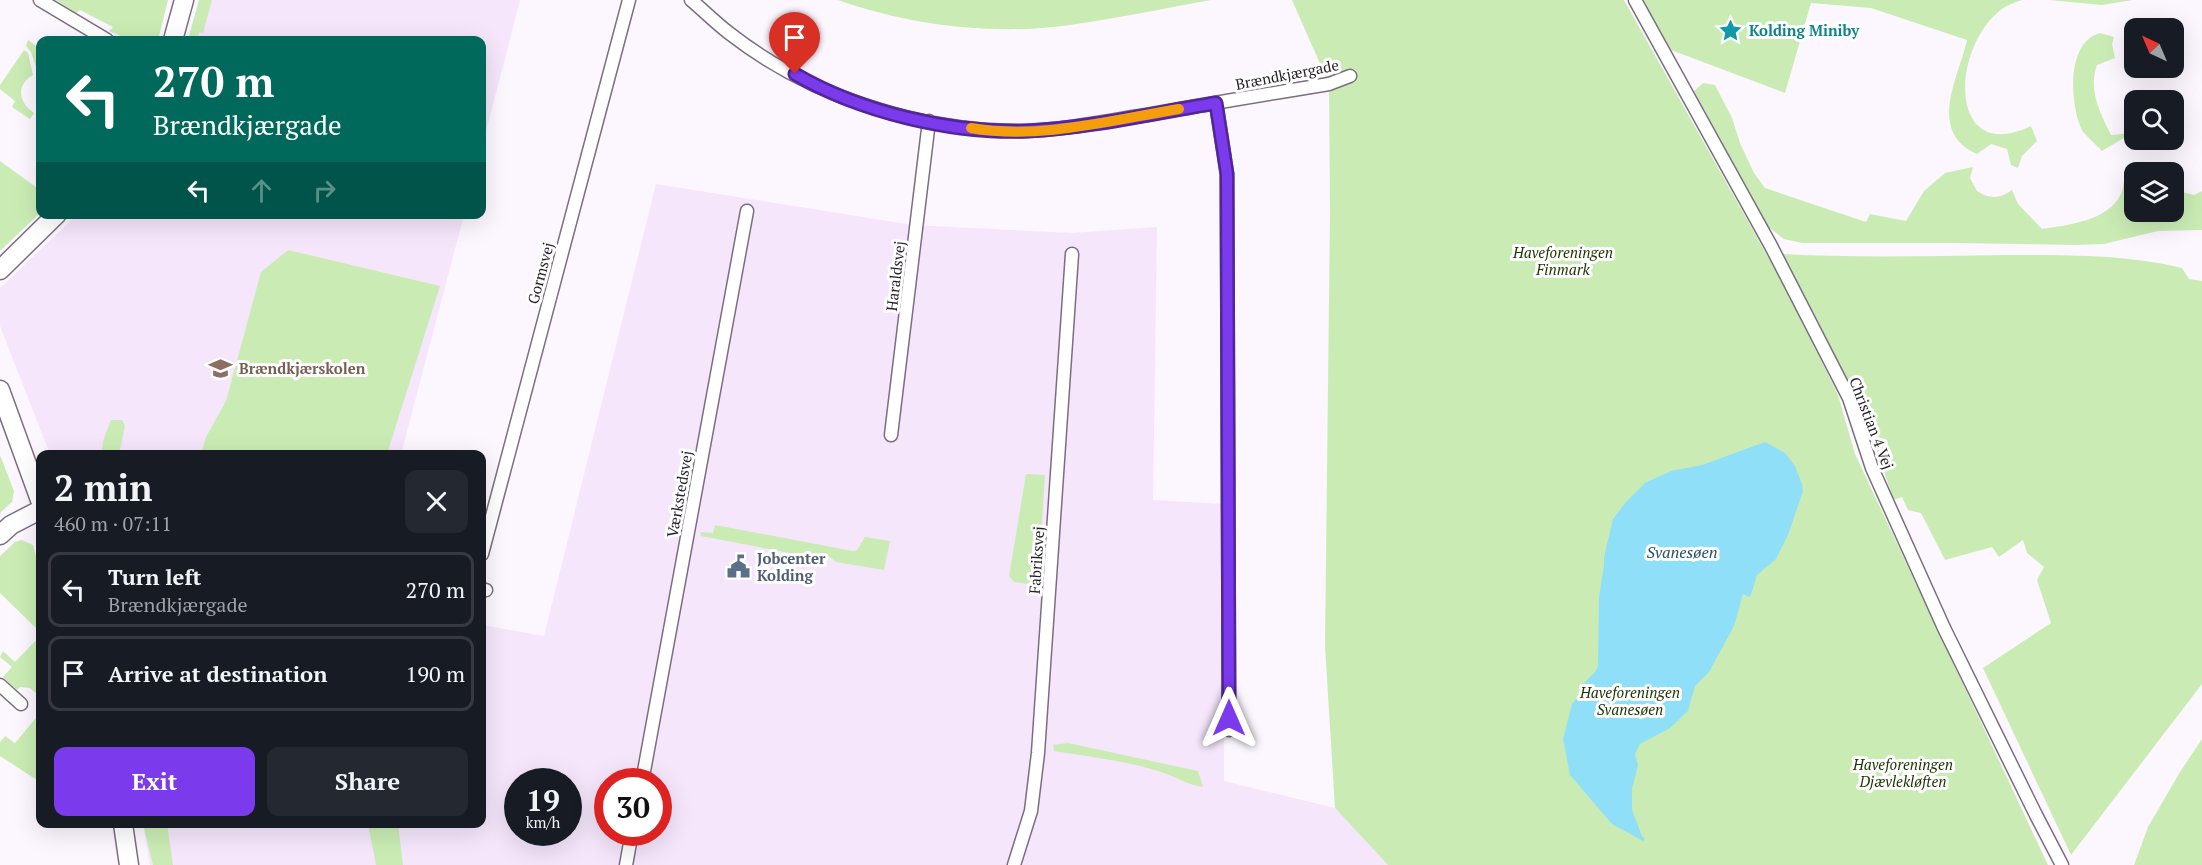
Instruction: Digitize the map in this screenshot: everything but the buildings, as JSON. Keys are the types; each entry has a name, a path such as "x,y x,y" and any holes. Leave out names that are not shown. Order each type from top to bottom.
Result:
{"street":[{"path":"40,0 100,36"},
{"path":"174,36 184,0"},
{"name":"Gormsvej","path":"486,539 629,0"},
{"name":"Brændkjærgade","path":"691,0 729,33 761,55 812,84 867,106 929,122 981,130 1027,131 1072,127 1329,84 1350,76"},
{"name":"Christian 4 Vej","path":"1635,0 1771,246 1849,398 1872,468 1940,618 2062,865"},
{"path":"1216,103 1227,174 1229,730"},
{"name":"Haraldsvej","path":"891,435 929,122"},
{"name":"Værkstedsvej","path":"645,768 747,211"},
{"path":"0,270 52,219"},
{"name":"Fabriksvej","path":"1015,865 1031,811 1038,753 1072,254"},
{"path":"0,390 36,489"},
{"path":"0,535 11,525 36,512"},
{"path":"0,685 21,704"},
{"path":"124,828 129,865"},
{"path":"626,865 629,846"}],"shaded area":[{"path":"199,0 520,0 486,132 486,36 189,36"},
{"path":"656,184 913,225 1072,233 1157,227 1153,500 1224,504 1224,781 1335,808 1388,865 150,865 144,828 486,828 486,626 544,636"},
{"name":"Brændkjærskolen","path":"73,219 463,219 402,450 48,450 0,326 0,288"}],"green space":[{"path":"56,0 168,0 159,36 121,36 109,31 113,27 80,10 76,13"},
{"path":"199,0 212,0 203,33 199,32 198,36 189,36"},
{"path":"838,0 1211,0 1054,27 999,29 917,21"},
{"path":"1292,0 1624,0 1787,291 1838,395 1855,454 2048,865 1388,865 1335,808 1325,646 1330,212 1329,84"},
{"name":"Kolding Miniby","path":"1642,0 2022,0 2005,7 1987,24 1974,47 1967,71 1966,95 1971,116 1983,130 2003,134 2031,126 2037,141 2022,156 2018,168 2011,165 2007,149 1991,144 1977,154 1962,144 1953,132 1949,118 1950,102 1967,40 1871,8 1811,3 1785,93 1671,50"},
{"path":"2049,0 2133,0 2102,5"},
{"path":"2100,33 2114,37 2112,44 2115,58 2097,65 2094,83 2096,101 2111,135 2124,134 2124,138 2102,151 2081,128 2073,89 2076,60 2081,48 2089,39"},
{"path":"28,40 36,46 36,67 31,52 26,46"},
{"path":"24,50 28,53 33,75 24,84 21,94 25,104 34,113 30,119 12,107 15,101 0,89 0,85"},
{"path":"1703,83 1715,85 1732,118 1740,143 1754,173 1765,188 1866,222 1870,214 1906,221 1924,191 1945,173 1973,167 1970,178 1977,191 1994,197 2012,190 2018,204 2042,229 2097,216 2115,203 2124,183 2124,222 2184,222 2184,192 2194,195 2202,191 2202,230 2158,231 2104,244 2077,245 1802,243 1784,239 1767,226 1694,91"},
{"path":"0,161 36,187 36,217 0,251"},
{"path":"288,250 440,286 388,450 202,450 206,437 226,401 261,272"},
{"path":"1782,254 2094,256 2160,263 2182,268 2189,279 2202,281 2202,684 2071,855 1983,668 2051,623 2037,580 2044,567 2027,553 2023,540 1999,557 1992,547 1945,560 1921,513 1908,510 1902,497 1893,500 1858,405"},
{"path":"111,420 122,420 125,426 120,450 102,450"},
{"path":"0,455 14,491 12,502 0,513"},
{"path":"1026,474 1045,475 1038,585 1014,582 1009,576"},
{"path":"715,525 853,551 857,550 865,537 890,541 884,570 836,562 830,557 826,560 701,536 700,532 713,533"},
{"path":"22,540 33,545 36,556 36,628 0,593 0,556 15,542"},
{"path":"36,640 36,693 30,688 20,687 17,690 3,677 12,667 0,657 3,651 15,662"},
{"path":"36,718 36,779 0,756 0,742 5,736 15,743"},
{"path":"2202,739 2202,865 2134,865 2148,827"},
{"path":"1068,743 1198,771 1203,787 1137,765 1054,751 1053,745"},
{"path":"144,828 168,828 173,865 153,865"},
{"path":"369,828 398,828 403,865 376,865"}],"water":[{"name":"Svanesøen","path":"1765,442 1785,453 1795,466 1803,491 1788,535 1776,559 1757,575 1751,595 1749,597 1743,594 1734,626 1709,672 1695,686 1688,711 1670,728 1640,744 1635,754 1638,765 1632,789 1632,810 1645,839 1643,841 1612,824 1570,775 1563,739 1572,704 1598,666 1599,597 1604,557 1613,519 1645,483 1671,471 1702,465"}],"slow traffic":[{"path":"971,128 1027,131 1072,127 1179,109"}],"place":[{"name":"Kolding Miniby","path":"1731,30"},
{"name":"Brændkjærskolen","path":"221,368"},
{"name":"Jobcenter Kolding","path":"739,567"}],"route":[{"path":"795,74 812,84 867,106 929,122 981,130 1027,131 1072,127 1216,103 1227,174 1229,718"}],"park label":[{"name":"Haveforeningen Finmark","path":"1563,260"},
{"name":"Haveforeningen Svanesøen","path":"1630,700"},
{"name":"Haveforeningen Djævlekløften","path":"1903,772"}]}
